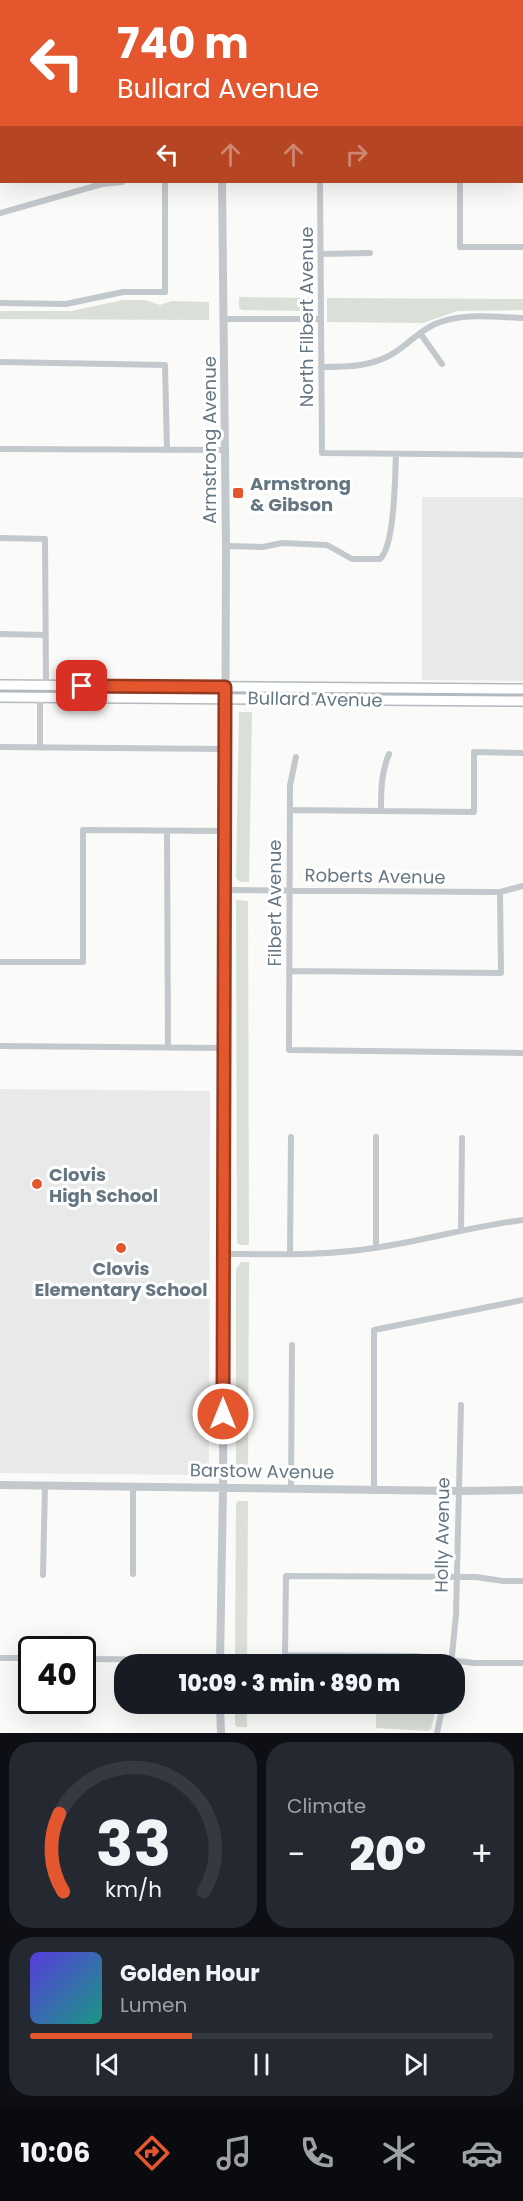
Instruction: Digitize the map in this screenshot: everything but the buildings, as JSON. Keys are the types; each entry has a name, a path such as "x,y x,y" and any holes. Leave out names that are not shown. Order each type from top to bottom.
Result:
{"main road":[{"name":"Bullard Avenue","path":"0,685 523,689"},
{"name":"Bullard Avenue","path":"0,695 37,691 46,685"},
{"name":"Bullard Avenue","path":"0,695 523,701"}],"street":[{"path":"0,213 101,183"},
{"path":"0,303 66,304 123,292 165,292 165,183"},
{"name":"Armstrong Avenue","path":"222,183 226,546 223,1487"},
{"name":"North Filbert Avenue","path":"320,183 322,453 396,454"},
{"path":"460,183 460,246 523,247"},
{"path":"321,254 370,253"},
{"path":"321,367 347,367 375,362 390,356 435,324 465,316 523,318"},
{"path":"224,319 320,319"},
{"path":"420,333 442,364"},
{"path":"0,362 165,365 166,450"},
{"path":"0,449 225,450"},
{"path":"226,546 258,547 282,543 327,545 338,550 347,558 380,559 386,553 395,501 396,454 523,455"},
{"path":"0,538 45,538 46,685"},
{"path":"0,634 45,634"},
{"path":"40,697 40,747"},
{"path":"0,747 225,749"},
{"path":"290,810 474,812 474,752 523,753"},
{"path":"381,811 383,774 389,754"},
{"name":"Filbert Avenue","path":"296,757 290,785 288,1050 523,1053"},
{"path":"0,962 83,962 83,830 225,831"},
{"path":"167,831 168,1048"},
{"name":"Roberts Avenue","path":"225,890 500,892 523,886"},
{"path":"289,971 501,973 500,892"},
{"path":"0,1046 223,1048"},
{"path":"290,1254 291,1137"},
{"path":"376,1137 376,1248"},
{"path":"461,1231 462,1138"},
{"path":"223,1254 344,1252 523,1220"},
{"path":"374,1490 374,1330 523,1300"},
{"path":"291,1489 292,1345"},
{"name":"Holly Avenue","path":"453,1654 456,1615 461,1405"},
{"name":"Barstow Avenue","path":"0,1485 523,1490"},
{"path":"43,1575 45,1485"},
{"path":"133,1486 133,1574"},
{"path":"220,1654 223,1487"},
{"path":"285,1654 286,1576 457,1577 523,1581"},
{"path":"0,1658 18,1658"},
{"path":"96,1659 114,1660"},
{"path":"465,1663 523,1664"},
{"path":"220,1714 221,1733"},
{"path":"437,1733 441,1714"}],"shaded area":[{"path":"239,297 313,298 313,307 309,311 242,310 239,308"},
{"path":"327,298 523,299 523,310 457,311 423,323 327,322"},
{"path":"123,300 145,300 160,305 172,301 209,302 209,320 0,319 0,311 72,311"},
{"path":"422,497 523,497 523,681 422,680"},
{"path":"239,712 252,712 249,882 240,882 236,878"},
{"path":"236,900 248,901 249,1245 237,1243"},
{"name":"Clovis Elementary School","path":"0,1089 210,1091 209,1472 206,1475 0,1473"},
{"path":"241,1262 249,1262 248,1475 236,1473 236,1269"},
{"path":"248,1501 247,1654 235,1654 236,1503"},
{"path":"235,1714 247,1714 247,1727 237,1727"},
{"path":"376,1714 435,1714 431,1729 428,1731 376,1728"}],"place":[{"name":"Armstrong & Gibson","path":"238,493"},
{"name":"Clovis High School","path":"37,1184"},
{"name":"Clovis Elementary School","path":"121,1248"}],"route":[{"path":"82,686 225,687 223,1414"}]}
